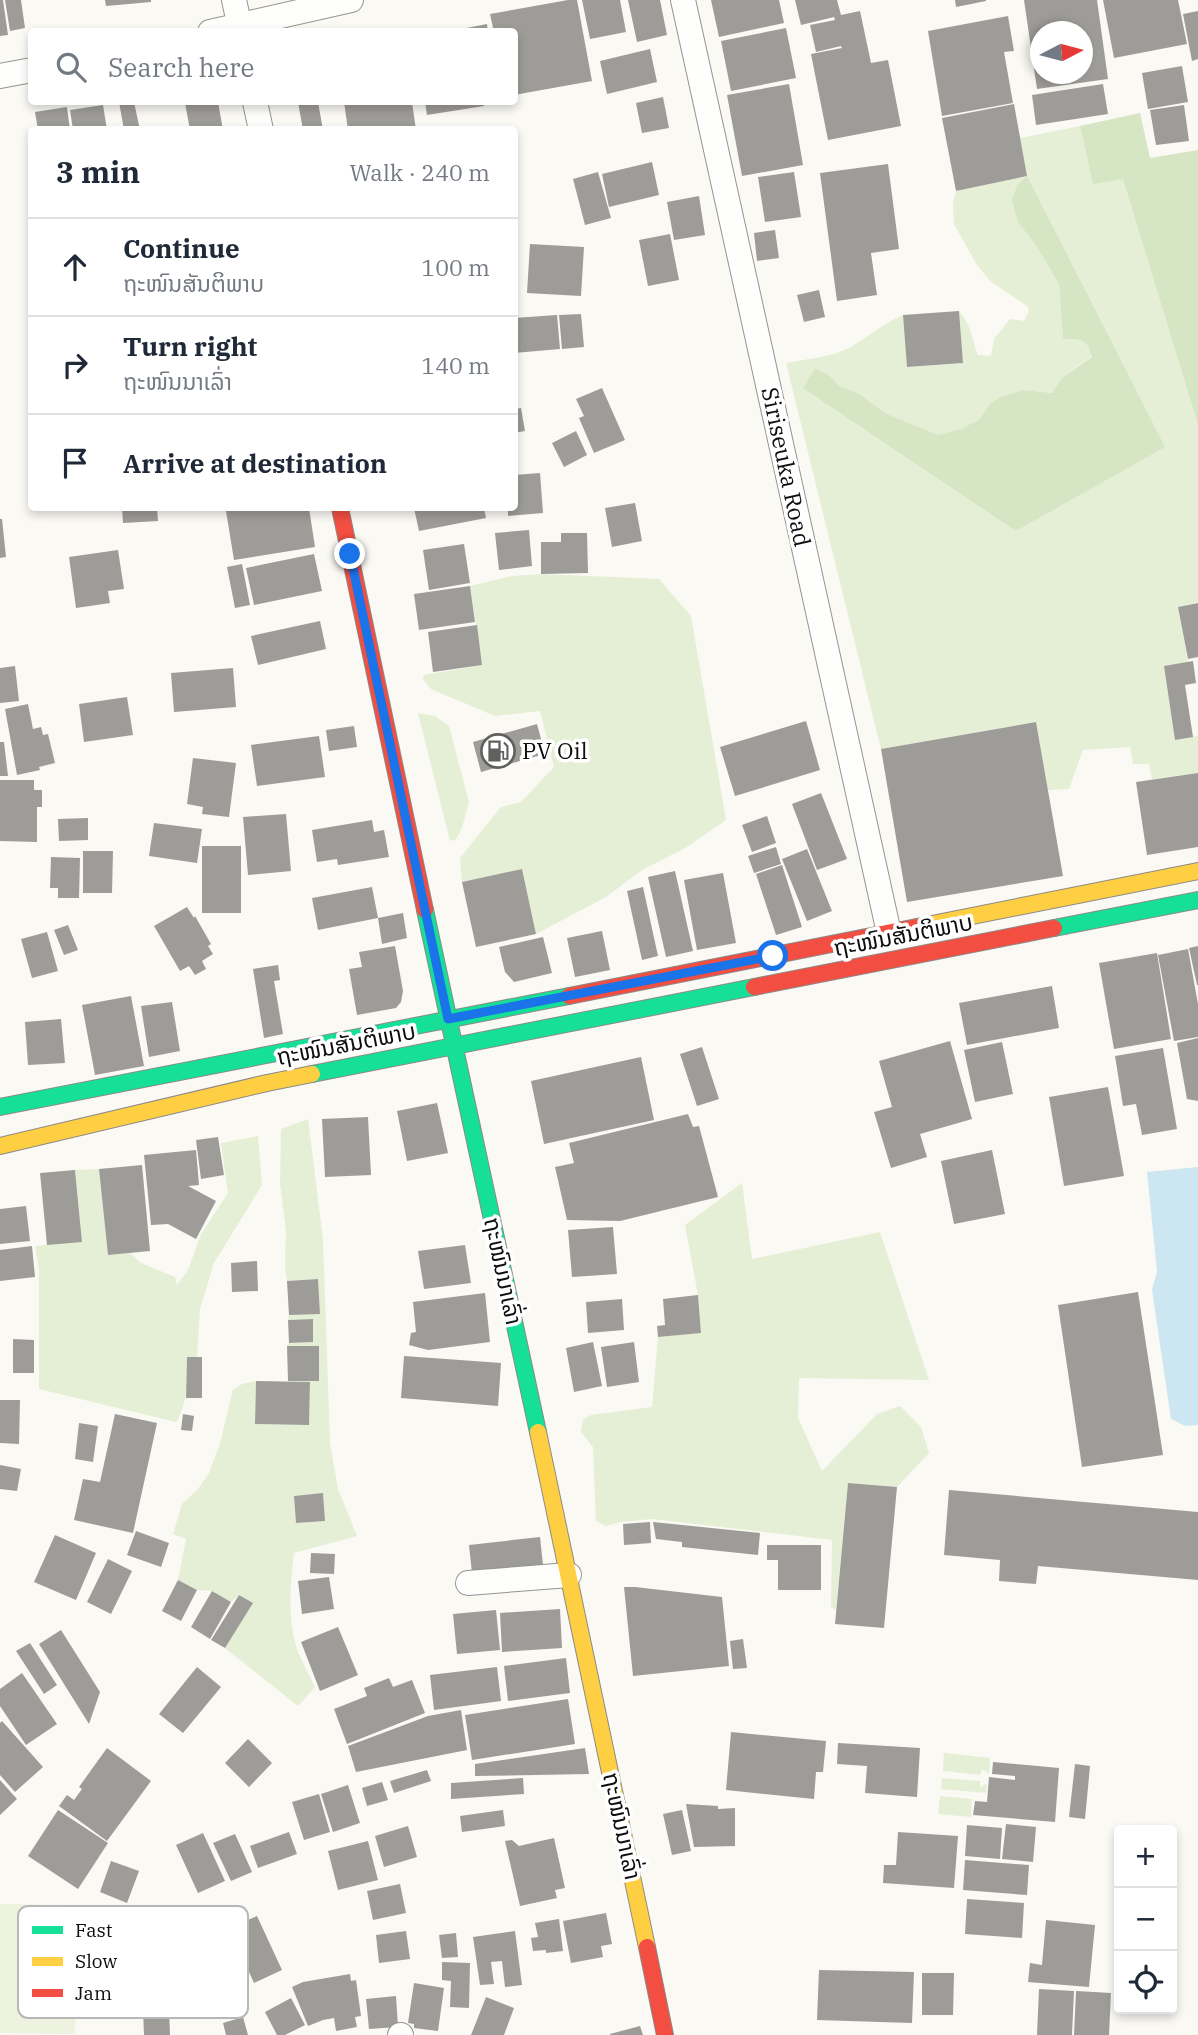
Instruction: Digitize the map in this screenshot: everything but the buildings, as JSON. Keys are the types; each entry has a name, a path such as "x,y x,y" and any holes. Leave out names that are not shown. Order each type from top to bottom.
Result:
{"street":[{"path":"234,0 240,28 351,0"},
{"name":"Siriseuka Road","path":"682,0 889,933"},
{"path":"0,76 28,71"},
{"path":"257,105 260,126"},
{"name":"ຖະໜົນນາເລົ່າ","path":"341,511 665,2035"},
{"name":"ຖະໜົນສັນຕິພາບ","path":"0,1107 1198,871"},
{"name":"ຖະໜົນສັນຕິພາບ","path":"0,1146 267,1083 1198,900"},
{"path":"468,1583 569,1575"}],"green space":[{"path":"1140,113 1150,158 1198,150 1198,425 1123,179 1093,184 1080,126"},
{"path":"1080,126 1093,184 1123,178 1198,425 1198,602 1178,607 1188,662 1164,666 1175,740 1198,736 1198,773 1152,779 1149,764 1133,764 1130,747 1083,750 1069,789 1048,790 1036,722 881,749 786,363 844,350 903,315 908,367 963,363 959,311 969,327 978,355 991,356 994,339 1010,319 1024,321 1029,311 1027,306 990,281 977,265 954,224 953,204 956,191 1027,176 1020,138","holes":["1027,177 1164,447 1016,531 815,368 885,413 938,435 961,429 980,419 988,406 1024,390 1052,393 1062,378 1092,356 1082,341 1063,339 1059,284 1018,222"]},
{"path":"1027,176 1165,447 1016,531 803,388 815,368 885,413 938,435 961,429 980,419 988,406 1000,397 1024,390 1052,393 1062,378 1092,357 1088,346 1082,341 1063,339 1059,284 1018,222 1012,200 1017,186"},
{"path":"541,574 659,579 691,616 726,820 687,847 642,870 606,897 536,934 522,869 462,882 460,858 501,807 521,802 554,767 540,711 495,716 431,689 423,679 424,675 482,665 470,586 512,576"},
{"path":"418,713 435,716 449,726 469,802 462,828 456,839 450,841"},
{"path":"308,1119 323,1240 330,1443 338,1489 357,1536 294,1553 292,1628 298,1652 315,1687 298,1706 225,1648 252,1603 239,1595 231,1602 212,1591 197,1590 178,1580 186,1539 173,1534 182,1504 198,1489 209,1473 220,1443 233,1390 242,1384 256,1381 255,1424 309,1425 310,1383 288,1381 319,1381 319,1346 287,1346 289,1343 313,1342 313,1319 288,1320 289,1315 320,1313 317,1279 287,1281 286,1231 280,1184 281,1129","holes":["323,1494 325,1521 296,1523 294,1496"]},
{"path":"258,1136 262,1185 214,1263 200,1309 197,1357 187,1357 185,1399 176,1422 39,1389 39,1270 35,1246 82,1241 75,1170 99,1169 108,1255 130,1253 141,1263 175,1277 177,1285 188,1270 201,1234 228,1193 221,1143"},
{"path":"742,1183 752,1259 880,1232 929,1380 799,1378 798,1418 822,1471 877,1414 900,1406 921,1427 929,1453 897,1487 848,1483 836,1610 831,1607 832,1540 652,1519 606,1526 596,1521 593,1447 581,1432 583,1419 591,1415 652,1407 658,1337 701,1333 698,1295 685,1225"},
{"path":"944,1753 990,1758 989,1774 982,1769 980,1775 943,1771"},
{"path":"942,1778 980,1781 980,1787 987,1784 986,1793 941,1789"},
{"path":"940,1796 972,1799 971,1817 938,1814"},
{"path":"0,1904 77,1905 18,1906 18,2018 75,2018 75,2034 0,2033"}],"water":[{"path":"1198,1167 1198,1425 1185,1426 1171,1419 1152,1290 1157,1271 1147,1172"}],"traffic: fast":[{"path":"1054,928 1198,900"},
{"path":"425,910 538,1432"},
{"path":"312,1074 754,987"},
{"path":"0,1107 569,996"}],"traffic: slow":[{"path":"917,927 1198,871"},
{"path":"0,1146 312,1074"},
{"path":"538,1432 647,1947"}],"traffic: jam":[{"path":"341,511 425,910"},
{"path":"569,996 917,927"},
{"path":"754,987 1054,928"},
{"path":"647,1947 665,2035"}],"place":[{"name":"PV Oil","path":"498,751"}],"route":[{"path":"350,554 448,1019 773,956"}]}
